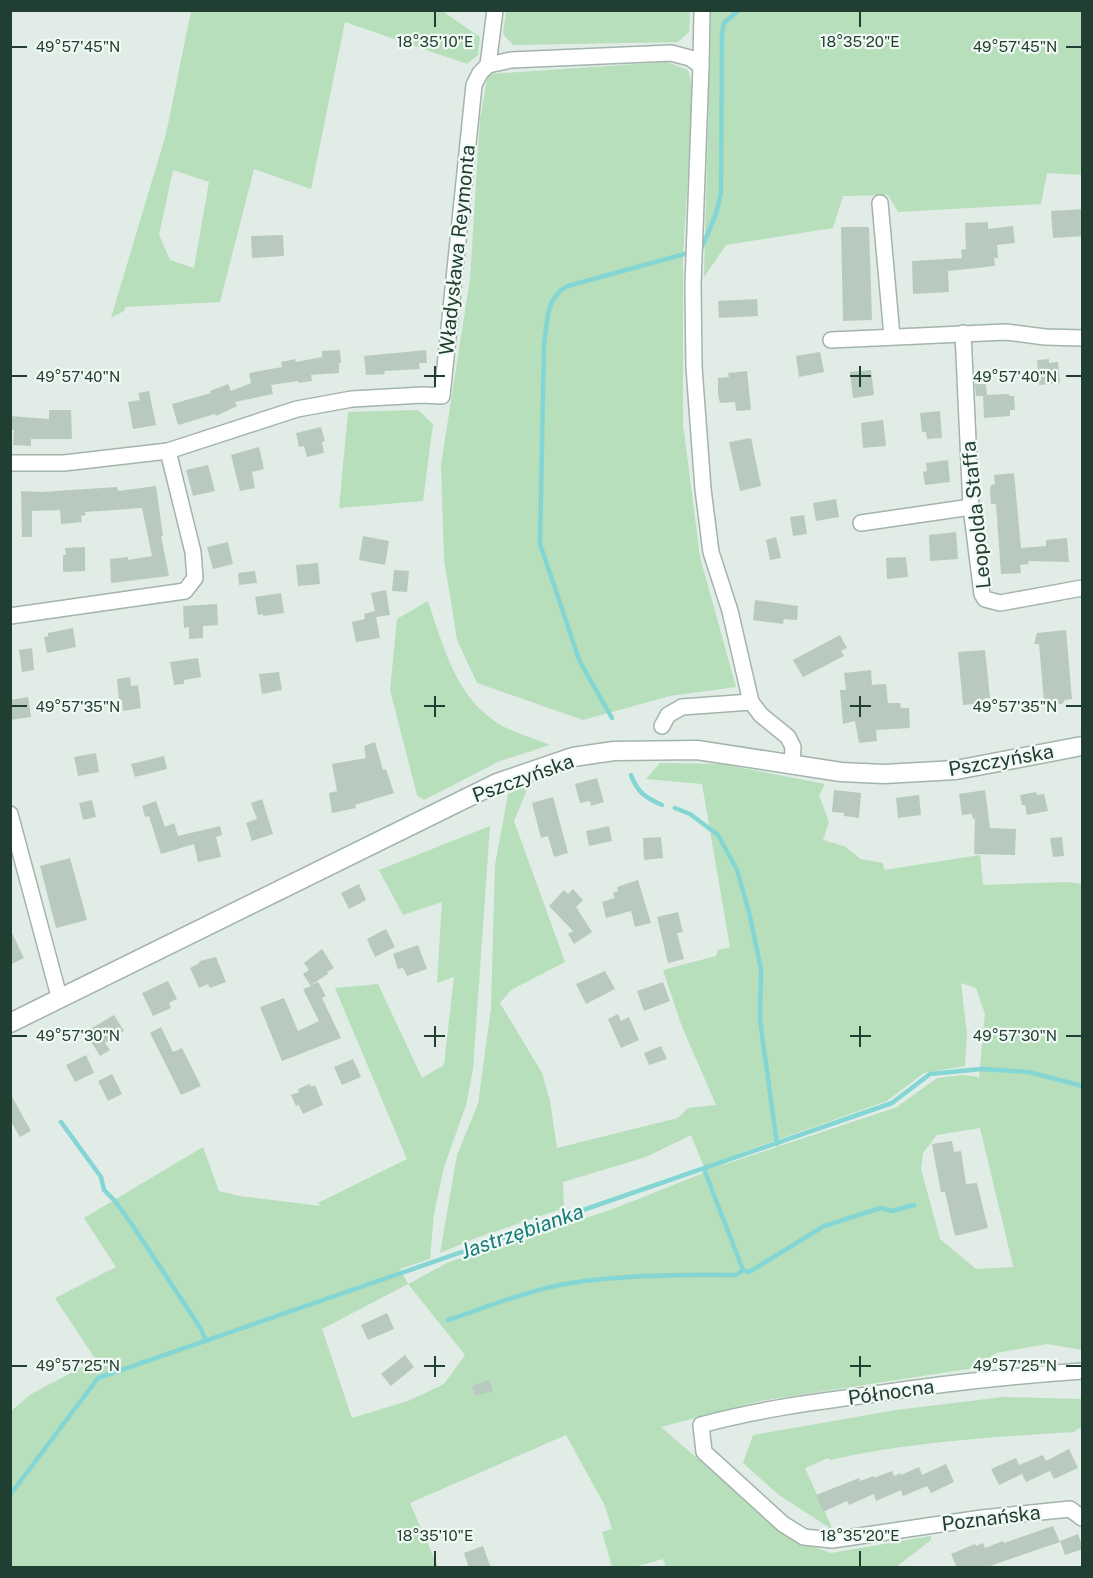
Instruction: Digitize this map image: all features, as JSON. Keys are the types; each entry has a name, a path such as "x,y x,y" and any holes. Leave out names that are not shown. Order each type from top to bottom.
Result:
{"street":[{"name":"Władysława Reymonta","path":"10,464 64,463 168,451 297,409 352,399 442,396 474,85 480,73 488,65 495,10"},
{"path":"702,10 693,285 694,378 703,489 711,552 730,611 751,702 761,715 788,738 793,747 792,764"},
{"path":"488,65 511,60 671,53 690,58 701,66"},
{"path":"880,203 892,336"},
{"path":"831,340 1006,332 1083,339"},
{"name":"Leopolda Staffa","path":"963,333 971,507 982,594 985,599 1000,603 1083,588"},
{"path":"10,616 185,591 195,578 193,552 168,451"},
{"path":"861,523 971,507"},
{"path":"662,726 668,715 682,707 751,702"},
{"name":"Pszczyńska","path":"10,1023 497,783 573,757 614,751 697,750 841,772 884,774 956,770 1083,746"},
{"path":"10,814 61,999"},
{"name":"Północna","path":"701,1425 808,1403 913,1388 1083,1371"},
{"name":"Poznańska","path":"701,1425 704,1452 783,1524 804,1537 832,1540 982,1518 1070,1509 1083,1518"}],"green space":[{"path":"191,11 445,11 480,37 478,55 467,64 345,22 311,189 254,169 220,302 125,307 124,311 111,318 166,134","holes":["173,170 209,182 194,268 170,260 159,235"]},
{"path":"506,11 690,11 689,32 678,42 513,45 503,34"},
{"path":"711,11 1082,11 1082,175 1047,173 1041,204 898,212 888,195 843,196 833,228 726,245 704,277"},
{"path":"667,62 688,70 693,91 683,256 683,424 700,557 736,687 670,696 583,720 477,683 457,640 444,559 441,465 470,279 480,119 488,74"},
{"path":"418,410 433,424 423,501 339,508 348,412"},
{"path":"428,601 453,670 472,700 499,724 550,745 500,761 424,800 417,795 390,690 397,619"},
{"path":"660,763 722,764 825,784 819,795 829,822 823,840 844,846 861,859 883,863 884,870 980,855 983,885 1068,882 1082,884 1082,1350 1047,1344 996,1353 974,1368 760,1401 661,1427 789,1538 831,1553 931,1536 931,1540 896,1567 666,1568 663,1559 635,1567 612,1567 602,1532 612,1529 605,1506 566,1435 410,1503 438,1567 11,1568 11,1411 31,1394 96,1360 55,1298 116,1267 84,1218 203,1147 219,1191 239,1196 321,1206 318,1203 407,1159 335,988 378,984 422,1078 444,1065 454,977 437,983 442,902 403,915 379,870 490,826 473,1069 466,1105 444,1167 434,1214 430,1259 400,1269 408,1284 449,1262 613,1209 706,1172 691,1135 646,1157 563,1182 564,1208 476,1238 440,1253 457,1155 478,1104 491,1008 495,865 508,794 529,785 514,821 565,962 511,990 500,1003 542,1073 550,1101 557,1148 678,1118 688,1108 716,1105 681,1024 663,970 716,956 718,950 730,947 702,784 646,779","holes":["961,983 976,988 985,1014 979,1077 963,1075 937,1078 897,1107 720,1166 738,1157 737,1154 887,1101 924,1073 965,1066 967,1034","980,1128 1013,1267 976,1269 940,1239 921,1169 923,1153 937,1135","408,1284 465,1355 444,1384 408,1401 352,1418 322,1329"]},
{"path":"1003,1397 1082,1399 1082,1428 1074,1432 951,1441 830,1460 828,1458 805,1468 833,1530 779,1495 743,1463 753,1435 896,1410"}],"building":[{"path":"1083,209 1083,236 1053,238 1051,211"},
{"path":"988,222 988,229 1013,226 1015,243 997,245 998,258 994,258 995,266 948,271 949,292 913,294 912,261 962,258 961,250 966,249 965,223"},
{"path":"841,227 869,227 872,320 843,321"},
{"path":"283,235 284,256 252,258 251,236"},
{"path":"757,299 758,316 719,318 718,301"},
{"path":"340,350 339,373 311,375 312,381 271,385 273,394 235,402 237,406 216,416 215,414 178,425 172,404 211,393 210,391 228,384 231,391 251,383 249,373 282,367 281,362 295,359 296,362 322,357 322,351"},
{"path":"426,350 427,363 419,363 420,369 384,371 385,374 366,375 364,356"},
{"path":"820,352 824,372 799,377 796,356"},
{"path":"1049,359 1049,363 1058,362 1060,383 1039,385 1037,360"},
{"path":"871,370 874,395 853,398 850,372"},
{"path":"747,371 751,410 736,411 735,402 720,403 718,378 729,377 728,373"},
{"path":"975,384 986,384 987,395 1009,394 1009,396 1014,396 1015,410 1010,410 1010,416 984,418 983,396 976,396"},
{"path":"149,391 156,425 133,429 128,402 140,400 138,393"},
{"path":"49,410 71,410 72,439 31,439 31,446 13,445 14,430 10,430 10,416 49,419"},
{"path":"940,411 942,438 927,439 926,432 922,432 920,413"},
{"path":"883,420 886,446 863,448 861,423"},
{"path":"321,427 325,441 322,442 324,453 307,457 304,446 299,447 296,433"},
{"path":"751,438 761,486 740,491 729,442"},
{"path":"259,447 264,469 252,472 255,488 240,491 231,455"},
{"path":"948,460 950,482 925,485 923,472 927,471 926,463"},
{"path":"208,465 215,491 193,496 186,470"},
{"path":"1014,473 1021,548 1046,546 1046,540 1067,538 1069,562 1028,561 1029,564 1020,565 1021,573 1001,574 996,504 991,504 990,489 991,485 995,484 994,475"},
{"path":"156,486 163,536 161,536 169,576 111,583 110,559 128,557 128,560 152,556 142,508 85,512 86,515 81,516 82,522 61,524 60,510 32,511 32,537 22,537 21,491 41,492 117,487 118,491"},
{"path":"836,499 839,517 816,521 813,503"},
{"path":"804,515 807,534 793,536 790,517"},
{"path":"956,532 958,559 930,561 929,535"},
{"path":"363,536 389,541 385,565 359,560"},
{"path":"776,537 781,558 770,560 766,540"},
{"path":"228,542 233,564 213,569 207,547"},
{"path":"85,547 85,571 63,572 65,548"},
{"path":"906,557 908,577 887,579 886,558"},
{"path":"318,563 320,584 298,586 296,565"},
{"path":"394,570 409,571 407,592 392,591"},
{"path":"255,571 257,583 239,585 238,573"},
{"path":"386,590 390,615 376,617 380,638 356,642 352,622 365,619 364,614 375,611 371,593"},
{"path":"281,593 284,613 258,615 255,597"},
{"path":"755,600 798,606 797,620 784,619 783,624 753,620"},
{"path":"217,604 218,625 203,626 203,638 189,639 189,627 184,628 183,606"},
{"path":"73,628 76,647 47,653 44,637 48,636 48,633"},
{"path":"1066,630 1072,699 1065,700 1062,704 1052,701 1044,702 1039,644 1034,644 1037,633"},
{"path":"840,635 847,648 841,651 844,656 803,677 793,660"},
{"path":"32,648 34,670 22,672 19,650"},
{"path":"985,650 990,698 985,698 985,703 963,705 958,652"},
{"path":"198,658 201,677 184,680 184,684 174,685 170,662"},
{"path":"871,670 872,685 886,684 888,703 900,703 901,708 909,708 910,728 876,730 877,741 859,743 855,721 843,724 840,690 846,690 844,673"},
{"path":"279,672 282,690 262,694 259,674"},
{"path":"130,677 131,686 138,685 141,708 123,711 122,700 119,701 117,679"},
{"path":"28,697 31,717 10,720 10,700"},
{"path":"375,742 383,770 386,769 394,793 355,805 356,808 332,813 329,793 337,791 332,764 366,758 364,746"},
{"path":"96,753 99,772 78,776 74,757"},
{"path":"164,756 167,769 135,777 131,764"},
{"path":"597,778 604,802 591,806 590,801 580,803 575,784"},
{"path":"834,790 861,793 859,818 832,812"},
{"path":"985,790 990,828 1016,829 1015,855 974,854 975,819 972,814 962,815 959,794"},
{"path":"1036,792 1037,795 1044,794 1048,811 1027,815 1020,795"},
{"path":"919,795 921,815 898,818 896,798"},
{"path":"553,797 568,853 554,857 548,836 541,838 532,803"},
{"path":"262,799 273,834 252,841 246,823 257,819 251,803"},
{"path":"92,800 96,817 83,820 79,803"},
{"path":"156,801 165,827 174,823 178,836 220,826 222,835 216,837 221,857 198,862 194,844 161,854 149,816 145,817 142,806"},
{"path":"609,826 612,841 589,846 586,831"},
{"path":"661,837 663,858 644,860 643,838"},
{"path":"1062,837 1064,856 1053,857 1050,838"},
{"path":"70,858 87,920 56,928 40,866"},
{"path":"638,880 651,923 635,927 631,911 606,918 602,902 615,898 613,893 618,891 617,887"},
{"path":"359,884 366,900 349,909 341,893"},
{"path":"573,889 583,900 576,907 592,932 574,944 568,934 573,931 549,906 564,890 568,894"},
{"path":"678,912 683,932 677,933 684,959 668,963 657,917"},
{"path":"10,929 24,958 10,965"},
{"path":"386,929 395,947 375,957 367,939"},
{"path":"418,945 427,969 407,976 403,968 398,969 393,954"},
{"path":"322,949 334,968 311,985 318,982 326,996 322,998 341,1038 282,1061 260,1007 284,998 298,1031 319,1021 303,989 311,986 303,974 309,970 304,963"},
{"path":"216,957 226,982 210,988 208,984 199,988 190,968 200,961"},
{"path":"605,971 615,989 586,1004 576,984"},
{"path":"168,981 177,999 169,1003 171,1008 153,1016 142,993"},
{"path":"663,982 670,1001 644,1011 637,991"},
{"path":"618,1014 621,1021 629,1017 639,1040 621,1048 608,1019"},
{"path":"114,1015 124,1031 105,1043 110,1050 100,1056 85,1032"},
{"path":"161,1027 173,1052 182,1048 201,1086 181,1095 150,1033"},
{"path":"661,1046 667,1059 649,1065 644,1053"},
{"path":"86,1055 94,1073 75,1082 66,1065"},
{"path":"353,1059 361,1077 342,1085 334,1067"},
{"path":"112,1074 122,1094 108,1101 98,1081"},
{"path":"310,1084 311,1087 315,1085 323,1105 303,1114 291,1095"},
{"path":"10,1093 31,1131 20,1137 10,1120"},
{"path":"952,1141 954,1152 961,1151 966,1184 977,1183 988,1228 955,1236 945,1192 941,1192 932,1144"},
{"path":"387,1313 394,1329 368,1340 361,1325"},
{"path":"405,1355 414,1367 391,1386 381,1374"},
{"path":"489,1380 493,1391 475,1396 472,1386"},
{"path":"1069,1449 1078,1468 1054,1479 1050,1471 1026,1482 1022,1474 999,1485 991,1469 1016,1458 1019,1465 1043,1455 1046,1461"},
{"path":"946,1464 954,1482 931,1493 927,1486 903,1496 901,1490 876,1501 874,1494 849,1505 847,1501 823,1512 816,1495 859,1478 860,1481 892,1471 894,1476 901,1473 901,1475 919,1467 922,1475"},
{"path":"1053,1526 1060,1542 984,1568 957,1568 951,1554 975,1544 976,1546 983,1543 985,1548 1003,1541 1004,1543"},
{"path":"1078,1534 1083,1549 1065,1555 1060,1541"},
{"path":"483,1546 491,1568 469,1568 464,1553"}],"waterway":[{"path":"702,247 716,214 721,193 722,34 724,23 739,10"},
{"path":"612,718 580,662 540,544 544,344 548,314 552,301 561,290 568,286 688,253"},
{"path":"631,775 643,794 662,805"},
{"path":"675,808 690,814 718,835 737,870 761,969 760,1020 777,1144"},
{"name":"Jastrzębianka","path":"10,1495 98,1378 892,1103 930,1074 981,1069 1029,1072 1082,1086"},
{"path":"61,1122 101,1177 104,1190 133,1226 201,1329 206,1341"},
{"path":"704,1169 743,1270"},
{"path":"448,1320 567,1283 622,1277 736,1275 743,1270 749,1272 824,1226 881,1208 892,1211 914,1205"}]}
